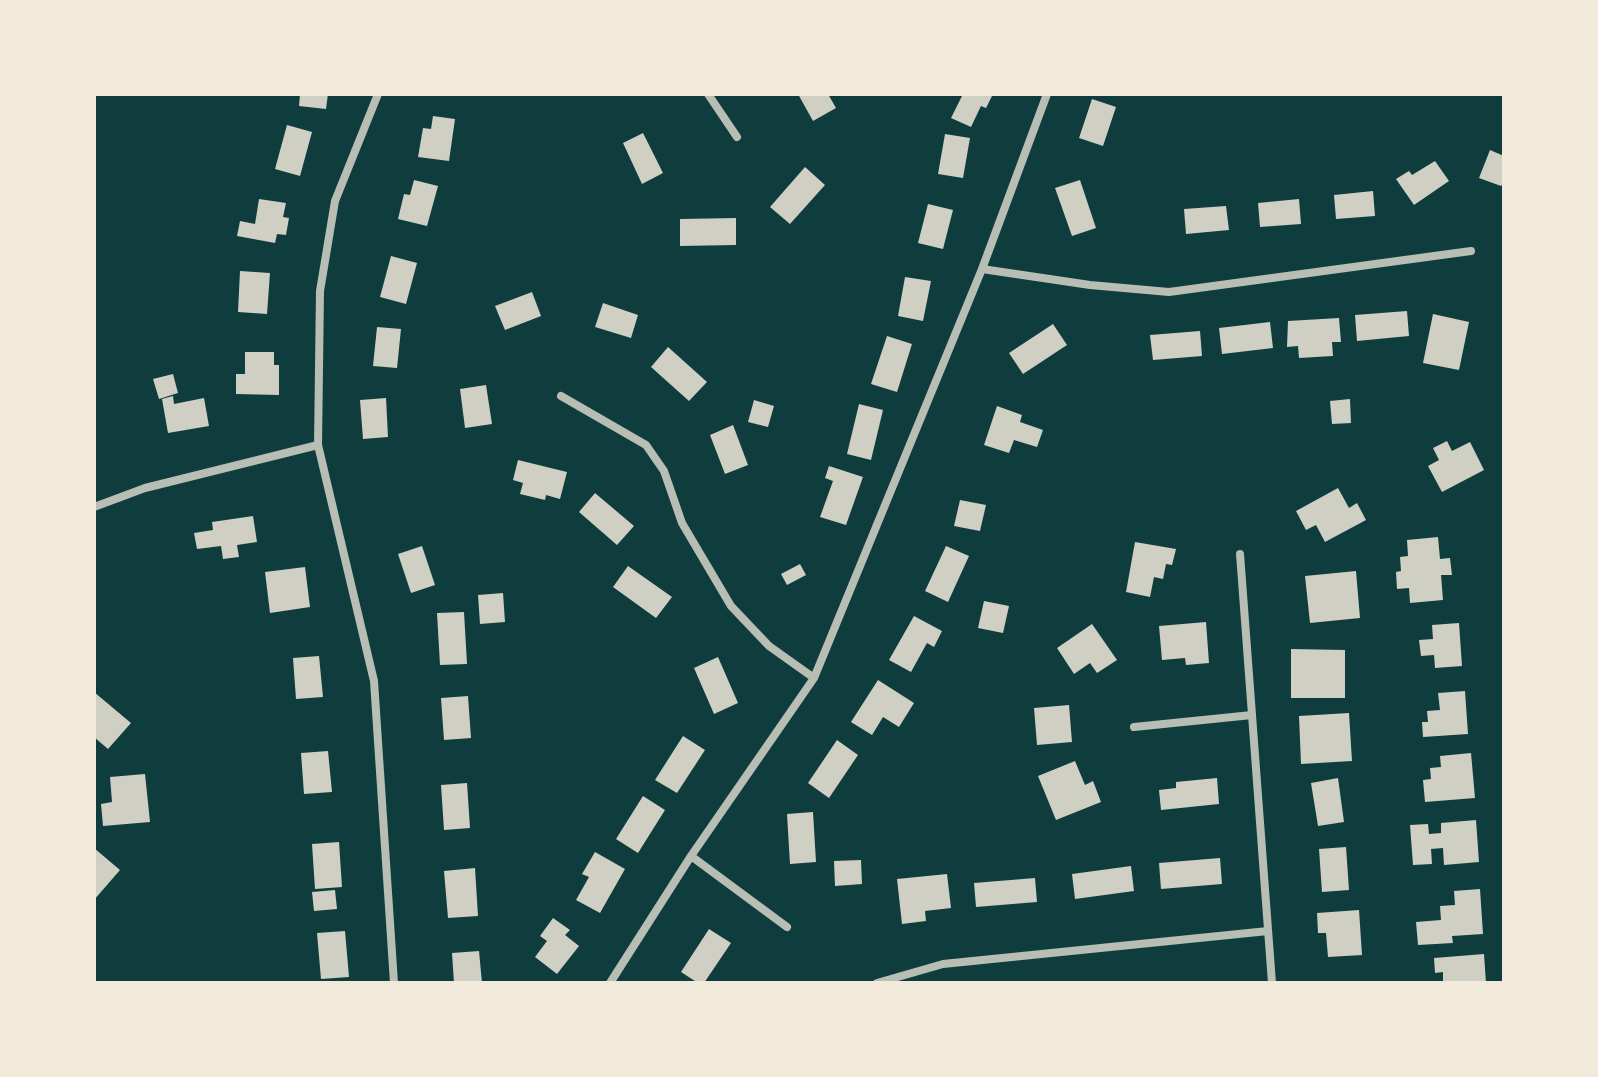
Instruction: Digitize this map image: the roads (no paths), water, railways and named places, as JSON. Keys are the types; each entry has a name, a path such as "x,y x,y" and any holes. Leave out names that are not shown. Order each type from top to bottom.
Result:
{"street":[{"path":"378,94 335,201 320,291 318,445 374,681 394,983"},
{"path":"708,94 737,137"},
{"path":"610,983 691,856 814,678 982,269 1047,94"},
{"path":"982,269 1090,285 1169,292 1471,251"},
{"path":"561,396 646,445 664,471 682,523 731,606 769,646 814,678"},
{"path":"94,507 145,488 318,445"},
{"path":"1240,554 1272,983"},
{"path":"1134,727 1252,715"},
{"path":"691,856 787,927"},
{"path":"877,983 943,964 1268,931"}]}
